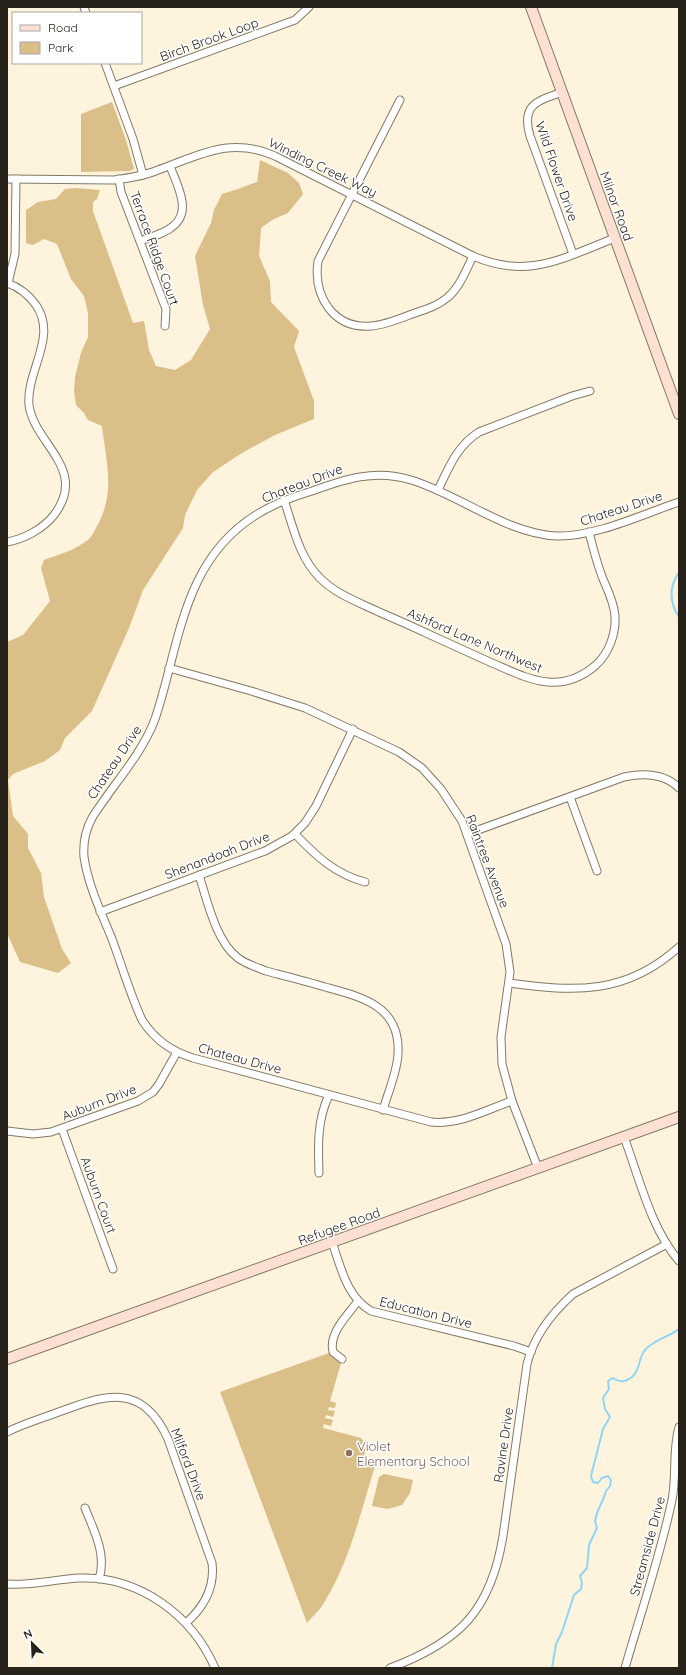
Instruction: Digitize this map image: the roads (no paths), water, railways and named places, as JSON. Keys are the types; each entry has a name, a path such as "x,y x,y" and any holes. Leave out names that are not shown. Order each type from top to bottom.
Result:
{"main road":[{"name":"Milnor Road","path":"531,7 679,414"},
{"name":"Refugee Road","path":"7,1359 679,1117"}],"street":[{"name":"Birch Brook Loop","path":"114,86 295,20 309,7"},
{"path":"105,64 133,139 143,175"},
{"name":"Wild Flower Drive","path":"562,92 535,104 528,111 526,119 530,136 573,254"},
{"path":"400,100 318,261 317,280 321,297 326,305 342,320 355,325 373,326 392,322 434,306 448,297 456,289 473,256"},
{"name":"Winding Creek Way","path":"7,179 119,179 143,175 220,148 243,147 255,149 275,156 473,256 495,264 522,268 540,265 615,238"},
{"path":"140,241 172,228 181,216 183,204 170,166"},
{"path":"7,542 22,538 49,520 57,511 62,502 65,485 64,476 59,461 35,424 30,406 30,389 44,335 41,316 37,307 29,296 17,287 8,283 15,254 16,179"},
{"name":"Terrace Ridge Court","path":"119,179 121,192 166,309 165,326"},
{"path":"438,490 458,449 471,437 479,432 572,396 590,391"},
{"name":"Chateau Drive","path":"512,1101 472,1116 450,1122 431,1122 194,1058 177,1052 160,1042 142,1020 100,912 85,859 84,850 86,831 94,814 138,752 150,731 158,709 188,600 211,558 229,536 258,513 284,500 346,478 374,474 402,477 438,490 513,525 539,534 569,536 589,532 679,502"},
{"name":"Ashford Lane Northwest","path":"284,500 303,553 312,569 331,587 355,601 448,643 525,677 543,682 562,682 588,672 602,659 614,634 615,615 612,597 602,574 589,532"},
{"name":"Raintree Avenue","path":"169,668 287,701 352,729 399,752 422,768 441,789 452,804 467,834 506,944 509,963 509,983 500,1046 504,1073 512,1101 538,1168"},
{"name":"Shenandoah Drive","path":"100,912 198,875 265,852 295,834 306,823 316,806 352,729"},
{"path":"467,834 619,778 642,774 661,776 670,780 679,788"},
{"path":"570,796 597,871"},
{"path":"295,834 314,854 332,869 348,877 365,882"},
{"path":"198,875 220,936 236,957 252,966 266,971 359,996 376,1005 383,1011 394,1027 398,1050 396,1064 383,1110"},
{"path":"509,983 578,989 596,988 632,978 649,970 665,960 679,947"},
{"name":"Auburn Drive","path":"7,1131 33,1134 62,1129 129,1105 146,1097 159,1084 177,1052"},
{"path":"319,1173 319,1128 323,1110 329,1095"},
{"name":"Auburn Court","path":"62,1129 113,1269"},
{"path":"624,1137 653,1217 667,1244 679,1261"},
{"name":"Education Drive","path":"332,1242 344,1278 352,1293 363,1306 379,1314 514,1346 530,1352"},
{"name":"Ravine Drive","path":"390,1668 422,1655 446,1641 473,1614 490,1586 500,1557 527,1364 530,1352 548,1320 573,1294 667,1244"},
{"path":"342,1359 333,1352 332,1342 341,1324 358,1301"},
{"name":"Milford Drive","path":"7,1432 85,1402 103,1398 122,1398 131,1400 139,1403 154,1415 160,1422 168,1439 212,1563 213,1578 208,1595 198,1610 186,1622"},
{"name":"Streamside Drive","path":"625,1668 669,1516 674,1489 675,1452 679,1428"},
{"path":"85,1508 101,1553 102,1571 99,1579"},
{"path":"7,1584 80,1578 99,1579 118,1583 149,1594 169,1607 186,1622 200,1641 215,1668"}],"waterway":[{"path":"679,572 673,583 672,589 673,606 679,617"},
{"path":"552,1668 556,1644 562,1632 574,1595 581,1589 582,1583 580,1576 587,1568 589,1545 597,1528 595,1521 597,1513 606,1491 610,1486 611,1480 608,1476 602,1478 598,1483 593,1482 591,1476 603,1429 610,1417 605,1409 603,1398 609,1389 608,1381 613,1378 618,1381 627,1380 637,1371 641,1358 648,1347 679,1329"}],"place":[{"name":"Violet Elementary School","path":"349,1453"}]}
